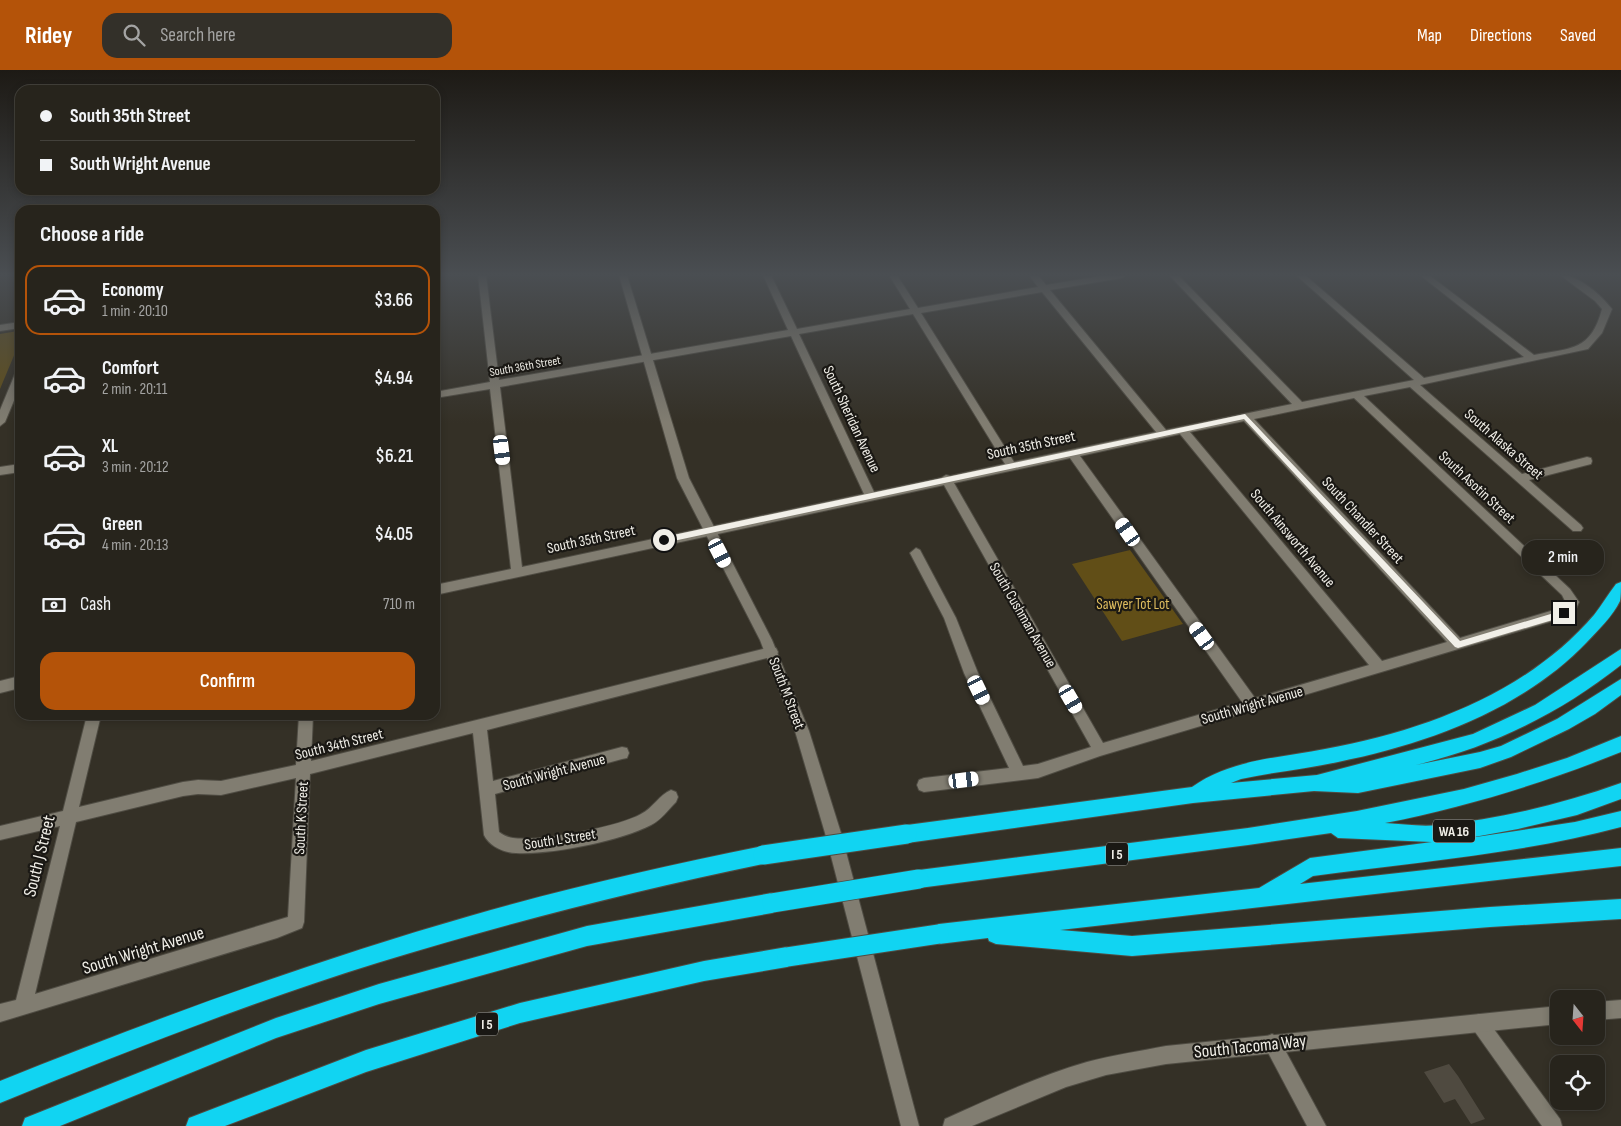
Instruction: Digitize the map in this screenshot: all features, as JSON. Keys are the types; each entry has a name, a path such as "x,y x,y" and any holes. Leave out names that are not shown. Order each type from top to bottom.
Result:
{"highway":[{"path":"1193,795 1234,773 1360,750 1402,740 1447,723 1523,684 1549,665 1581,640 1607,609 1621,588"},
{"path":"1314,783 1351,771 1452,748 1494,734 1538,712 1585,684 1621,656"},
{"path":"0,1092 148,1032 244,996 352,960 502,915 633,881 763,855 1193,795 1314,783 1358,785 1480,760 1505,752 1563,724 1589,709 1621,686"},
{"name":"I 5","path":"33,1126 276,1028 379,994 587,936 772,902 919,879 1314,828 1427,807 1525,781 1579,762 1621,744"},
{"name":"WA 16","path":"1314,828 1437,834 1528,818 1576,807 1621,791"},
{"path":"1263,897 1310,867 1575,832 1621,819"},
{"name":"I 5","path":"197,1126 366,1061 520,1013 704,971 962,931 1620,857"},
{"path":"962,931 1132,946 1480,918 1621,909"}],"street":[{"path":"487,324 517,572"},
{"name":"South M Street","path":"637,324 677,462 691,497 771,652 794,709 822,794 910,1126"},
{"name":"South Sheridan Avenue","path":"790,324 870,496"},
{"name":"South 36th Street","path":"440,394 836,324"},
{"path":"924,324 1011,466"},
{"path":"1074,324 1163,434"},
{"path":"1221,324 1300,406"},
{"name":"South Alaska Street","path":"1354,324 1520,478 1577,528"},
{"path":"1488,324 1533,359"},
{"name":"South 35th Street","path":"440,589 1245,416 1533,359 1588,346 1593,341 1600,324"},
{"path":"0,328 15,326"},
{"path":"0,422 15,386"},
{"name":"South Asotin Street","path":"1356,394 1566,592 1573,600 1573,605"},
{"name":"South Chandler Street","path":"1245,416 1458,645"},
{"name":"South Ainsworth Avenue","path":"1182,430 1380,668"},
{"path":"1072,453 1252,705"},
{"path":"1520,478 1587,461"},
{"path":"0,471 15,469"},
{"name":"South Cushman Avenue","path":"946,480 1100,750"},
{"path":"916,553 950,618 971,674 1019,773"},
{"name":"South Wright Avenue","path":"924,785 1038,771 1100,750 1558,616 1569,611 1573,605"},
{"name":"South 34th Street","path":"0,833 189,788 235,786 771,652"},
{"path":"0,687 15,683"},
{"name":"South J Street","path":"23,1007 93,720"},
{"name":"South K Street","path":"296,922 306,720"},
{"name":"South L Street","path":"479,726 492,835 498,841 516,846 536,846 624,828 645,821 671,797"},
{"name":"South Wright Avenue","path":"486,790 622,753"},
{"name":"South Wright Avenue","path":"0,1013 277,930 296,922"},
{"path":"1605,1010 1621,1009"},
{"name":"South Tacoma Way","path":"952,1126 1002,1102 1105,1066 1166,1055 1272,1043 1550,1016"},
{"path":"1480,1023 1552,1126"},
{"path":"1272,1043 1317,1126"}],"green space":[{"path":"15,332 15,353 0,389 0,334"},
{"name":"Sawyer Tot Lot","path":"1130,550 1183,624 1122,641 1072,564"}],"building":[{"path":"1449,1064 1485,1119 1471,1124 1455,1099 1444,1103 1424,1072"}],"route":[{"path":"664,540 1245,416 1458,645 1564,613"}]}
